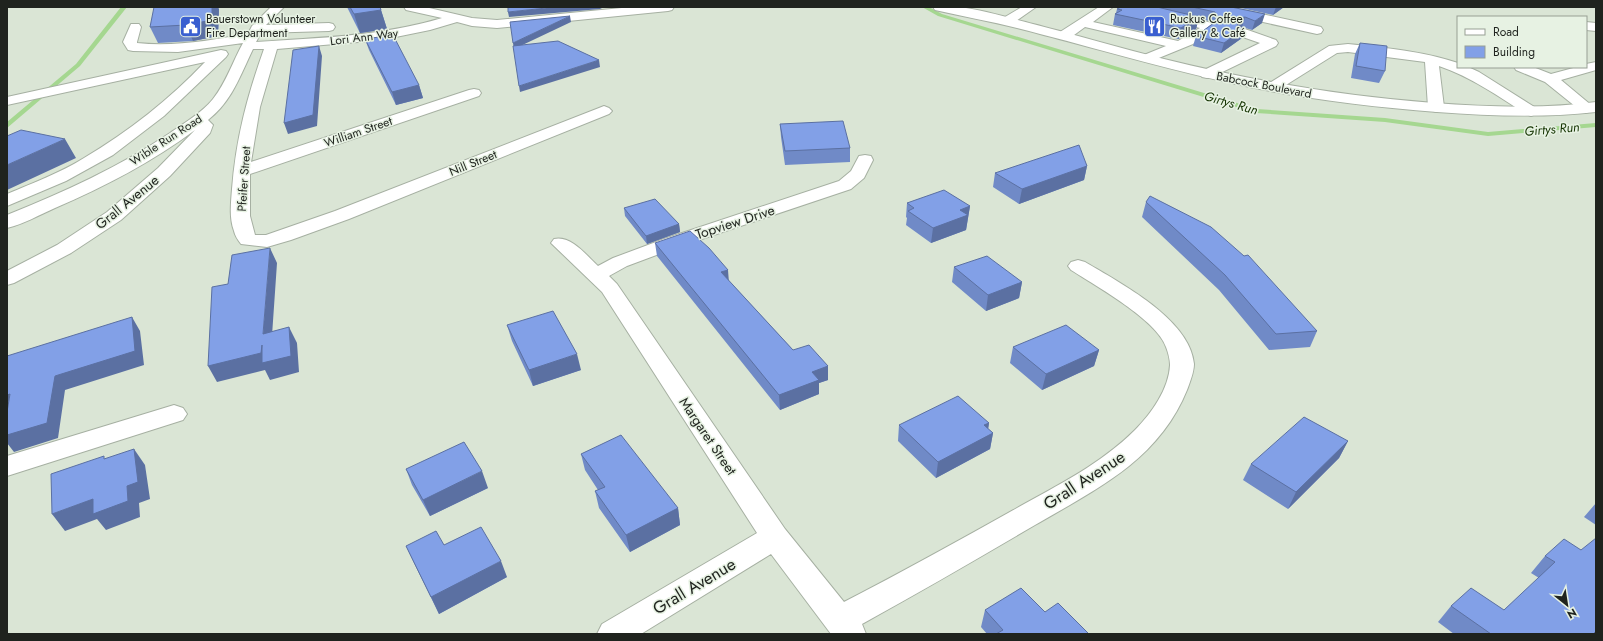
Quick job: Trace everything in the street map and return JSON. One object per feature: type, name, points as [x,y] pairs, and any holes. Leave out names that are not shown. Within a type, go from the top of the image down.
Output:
[{"type":"street","name":"Wible Run Road","points":[[7,222],[100,181],[140,159],[197,121],[217,104],[227,90],[259,24],[278,7]]},
{"type":"street","points":[[406,12],[443,11],[454,18],[472,22],[497,24],[615,9],[668,7]]},
{"type":"street","name":"Babcock Boulevard","points":[[940,7],[967,9],[1207,74],[1273,88],[1368,101],[1436,107],[1531,111],[1591,108]]},
{"type":"street","points":[[1009,20],[1030,7]]},
{"type":"street","points":[[1065,35],[1107,7]]},
{"type":"street","points":[[1133,7],[1208,26],[1208,28],[1179,45],[1149,58]]},
{"type":"street","points":[[1212,7],[1317,30]]},
{"type":"street","name":"Lori Ann Way","points":[[251,40],[272,45],[312,43],[390,34],[436,25],[454,18]]},
{"type":"street","points":[[1083,23],[1179,45]]},
{"type":"street","points":[[135,27],[130,42],[133,47],[150,50],[251,40],[342,27]]},
{"type":"street","points":[[1207,74],[1271,43],[1242,32]]},
{"type":"street","points":[[13,100],[219,55],[251,40]]},
{"type":"street","name":"Pfeifer Street","points":[[272,45],[252,107],[242,171],[240,209],[244,236],[248,240],[267,241],[342,215]]},
{"type":"street","points":[[1273,88],[1334,49],[1348,48],[1432,59],[1457,67]]},
{"type":"street","points":[[7,201],[49,183],[88,163],[115,146],[167,105],[219,55]]},
{"type":"street","points":[[1432,59],[1436,107]]},
{"type":"street","points":[[1550,79],[1596,66]]},
{"type":"street","points":[[1458,68],[1478,77],[1531,111]]},
{"type":"street","points":[[1523,68],[1550,79],[1591,108]]},
{"type":"street","name":"William Street","points":[[242,171],[474,93]]},
{"type":"street","name":"Nill Street","points":[[342,215],[604,111]]},
{"type":"street","name":"Grall Avenue","points":[[7,279],[64,249],[114,216],[164,172],[202,133],[205,125],[197,121]]},
{"type":"street","name":"Topview Drive","points":[[596,275],[620,262],[649,251],[845,185],[858,174],[865,160]]},
{"type":"street","name":"Margaret Street","points":[[561,243],[610,288],[775,537],[845,627]]},
{"type":"street","name":"Grall Avenue","points":[[845,627],[935,569],[1088,481],[1120,459],[1145,436],[1167,408],[1179,380],[1182,364],[1177,346],[1170,332],[1139,305],[1078,266]]},
{"type":"street","points":[[7,466],[174,414]]},
{"type":"street","name":"Grall Avenue","points":[[613,634],[775,537]]},
{"type":"building","points":[[154,7],[212,7],[212,20],[186,25],[150,27]]},
{"type":"building","points":[[350,7],[380,7],[381,10],[354,14]]},
{"type":"building","points":[[508,7],[556,7],[508,12]]},
{"type":"building","points":[[1121,7],[1157,7],[1199,17],[1181,28],[1115,14],[1122,10],[1117,9]]},
{"type":"building","points":[[1192,7],[1231,7],[1265,14],[1255,21],[1245,17],[1240,18],[1237,22],[1238,26],[1244,29],[1224,43],[1196,36],[1218,20],[1215,12]]},
{"type":"building","points":[[570,16],[513,43],[510,22]]},
{"type":"building","points":[[393,35],[419,85],[392,92],[365,39]]},
{"type":"building","points":[[558,41],[599,60],[519,86],[513,46]]},
{"type":"building","points":[[1360,43],[1387,46],[1385,71],[1356,66]]},
{"type":"building","points":[[319,46],[313,115],[284,123],[293,50]]},
{"type":"building","points":[[843,121],[850,148],[785,151],[780,124]]},
{"type":"building","points":[[21,130],[65,139],[7,165],[7,136]]},
{"type":"building","points":[[1079,145],[1087,166],[1022,189],[995,173]]},
{"type":"building","points":[[944,190],[970,206],[960,210],[968,215],[933,228],[908,211],[914,208],[907,203]]},
{"type":"building","points":[[1150,196],[1211,227],[1244,256],[1248,255],[1317,331],[1276,334],[1225,275],[1146,202]]},
{"type":"building","points":[[655,199],[679,224],[646,236],[624,208]]},
{"type":"building","points":[[690,231],[709,248],[728,270],[721,272],[793,350],[809,345],[828,366],[812,372],[819,380],[779,395],[655,243]]},
{"type":"building","points":[[270,248],[263,334],[289,327],[291,356],[262,363],[262,345],[261,353],[208,366],[212,287],[228,284],[232,255]]},
{"type":"building","points":[[987,256],[1022,282],[988,295],[954,267]]},
{"type":"building","points":[[553,311],[577,354],[529,370],[507,325]]},
{"type":"building","points":[[132,317],[135,351],[55,376],[47,423],[7,435],[7,412],[10,394],[7,395],[7,356]]},
{"type":"building","points":[[1066,325],[1099,350],[1046,374],[1013,347]]},
{"type":"building","points":[[958,396],[989,423],[984,425],[993,433],[938,462],[899,425]]},
{"type":"building","points":[[1304,417],[1348,441],[1296,492],[1251,464]]},
{"type":"building","points":[[621,435],[678,508],[626,535],[595,491],[605,487],[581,454]]},
{"type":"building","points":[[464,442],[482,471],[423,500],[406,469]]},
{"type":"building","points":[[134,449],[138,482],[127,486],[128,501],[93,514],[93,499],[52,514],[51,474],[104,456],[104,459]]},
{"type":"building","points":[[481,527],[501,561],[431,597],[406,546],[436,531],[444,545]]},
{"type":"building","points":[[1596,538],[1596,631],[1593,634],[1491,634],[1451,606],[1471,588],[1504,610],[1555,562],[1545,556],[1564,539],[1581,550]]},
{"type":"building","points":[[1021,588],[1045,612],[1058,603],[1089,634],[996,634],[1003,630],[985,610]]},
{"type":"waterway","points":[[7,126],[78,65],[124,7]]},
{"type":"waterway","name":"Girtys Run","points":[[925,7],[940,15],[1256,111],[1385,120],[1488,134],[1596,125]]},
{"type":"place","name":"Bauerstown Volunteer Fire Department","points":[[190,26]]},
{"type":"place","name":"Ruckus Coffee Gallery & Café","points":[[1155,26]]}]
